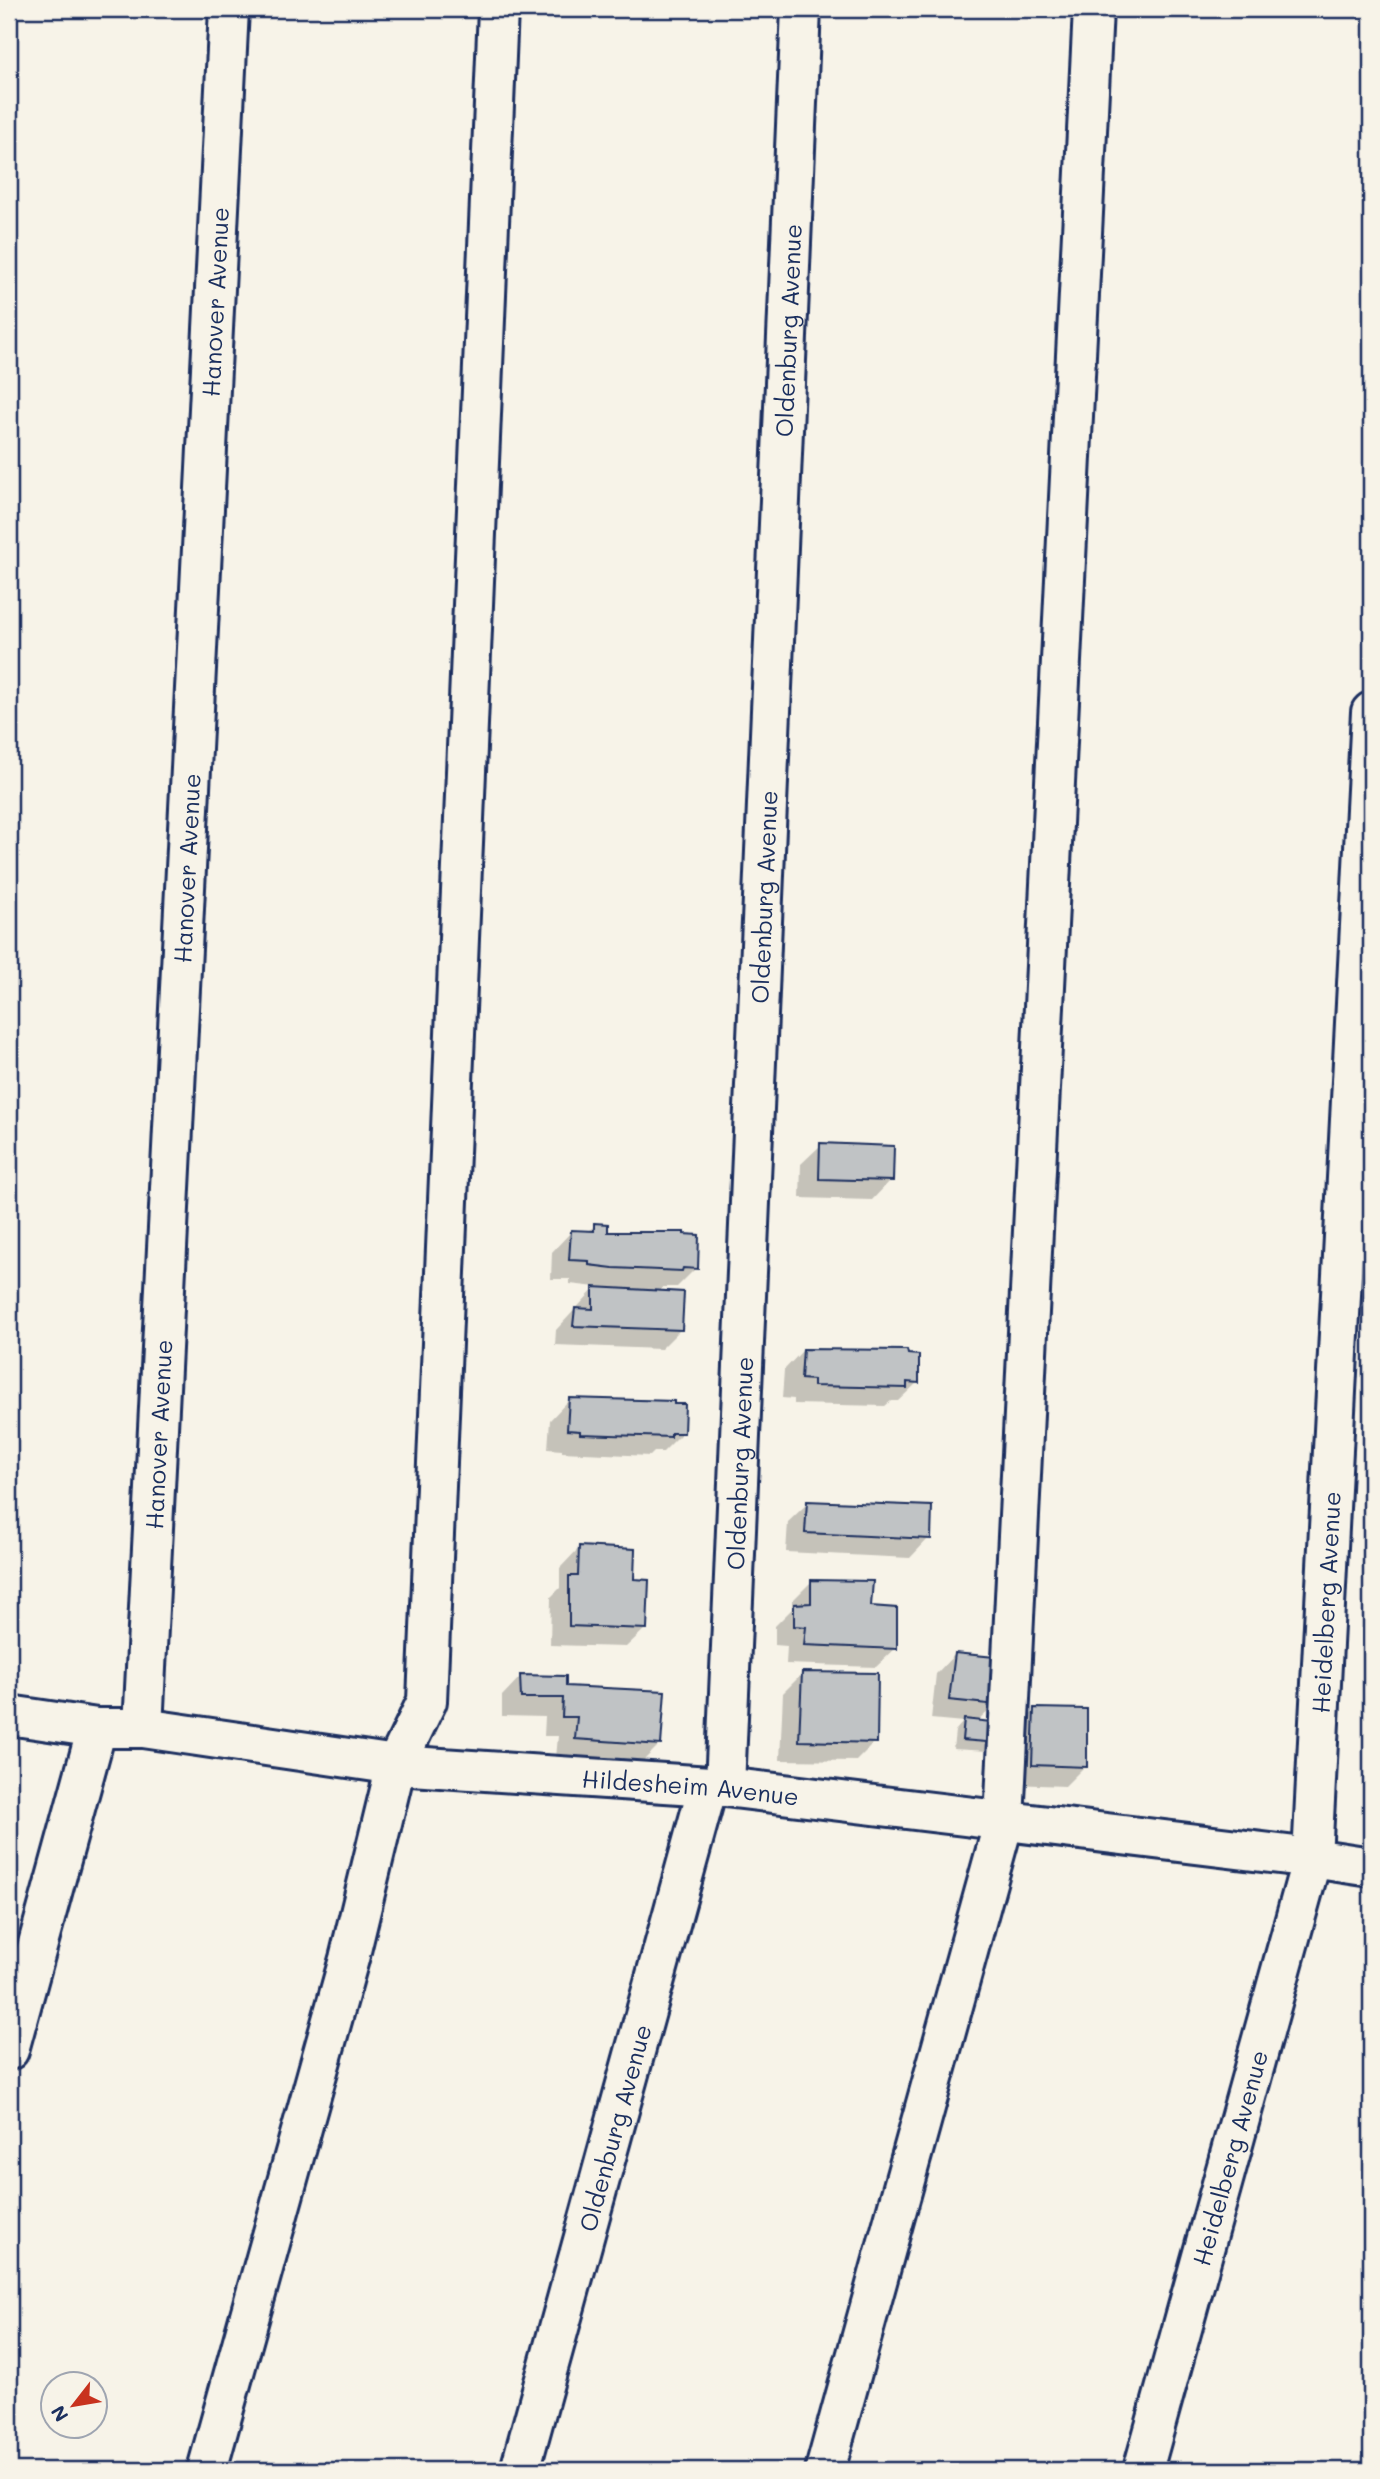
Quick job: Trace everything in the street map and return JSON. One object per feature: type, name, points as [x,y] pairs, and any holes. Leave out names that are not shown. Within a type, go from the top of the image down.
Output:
[{"type":"street","name":"Hanover Avenue","points":[[143,1728],[229,9]]},
{"type":"street","points":[[208,2470],[349,1959],[396,1765],[427,1701],[498,9]]},
{"type":"street","name":"Oldenburg Avenue","points":[[520,2470],[716,1786],[801,9]]},
{"type":"street","points":[[825,2470],[1004,1821],[1093,9]]},
{"type":"street","name":"Heidelberg Avenue","points":[[1143,2470],[1312,1858],[1371,712]]},
{"type":"street","name":"Hildesheim Avenue","points":[[9,1715],[97,1728],[143,1728],[396,1765],[716,1786],[1371,1867]]},
{"type":"street","points":[[9,2050],[97,1728]]},
{"type":"building","points":[[820,1143],[894,1146],[893,1181],[819,1179]]},
{"type":"building","points":[[594,1223],[608,1224],[608,1232],[684,1232],[699,1235],[698,1269],[683,1268],[682,1271],[613,1268],[589,1265],[589,1261],[569,1260],[571,1230],[594,1231]]},
{"type":"building","points":[[593,1287],[684,1292],[682,1330],[573,1326],[575,1308],[593,1309]]},
{"type":"building","points":[[803,1349],[907,1350],[908,1354],[919,1355],[919,1383],[907,1382],[907,1388],[813,1386],[813,1380],[801,1379]]},
{"type":"building","points":[[569,1398],[674,1401],[674,1404],[685,1404],[684,1433],[671,1433],[671,1437],[580,1434],[580,1431],[567,1430]]},
{"type":"building","points":[[807,1501],[932,1506],[931,1539],[805,1533]]},
{"type":"building","points":[[579,1546],[635,1549],[634,1579],[649,1580],[647,1629],[569,1626],[569,1576],[578,1576]]},
{"type":"building","points":[[811,1580],[873,1581],[871,1606],[897,1608],[897,1649],[804,1645],[806,1627],[794,1626],[794,1604],[811,1603]]},
{"type":"building","points":[[955,1653],[1004,1658],[997,1705],[949,1700]]},
{"type":"building","points":[[802,1672],[878,1673],[877,1743],[799,1741]]},
{"type":"building","points":[[520,1675],[566,1676],[566,1686],[665,1691],[661,1745],[575,1739],[577,1717],[562,1717],[563,1698],[521,1698]]},
{"type":"building","points":[[1034,1708],[1087,1709],[1087,1767],[1032,1765]]},
{"type":"building","points":[[964,1719],[1000,1723],[999,1743],[962,1740]]}]
